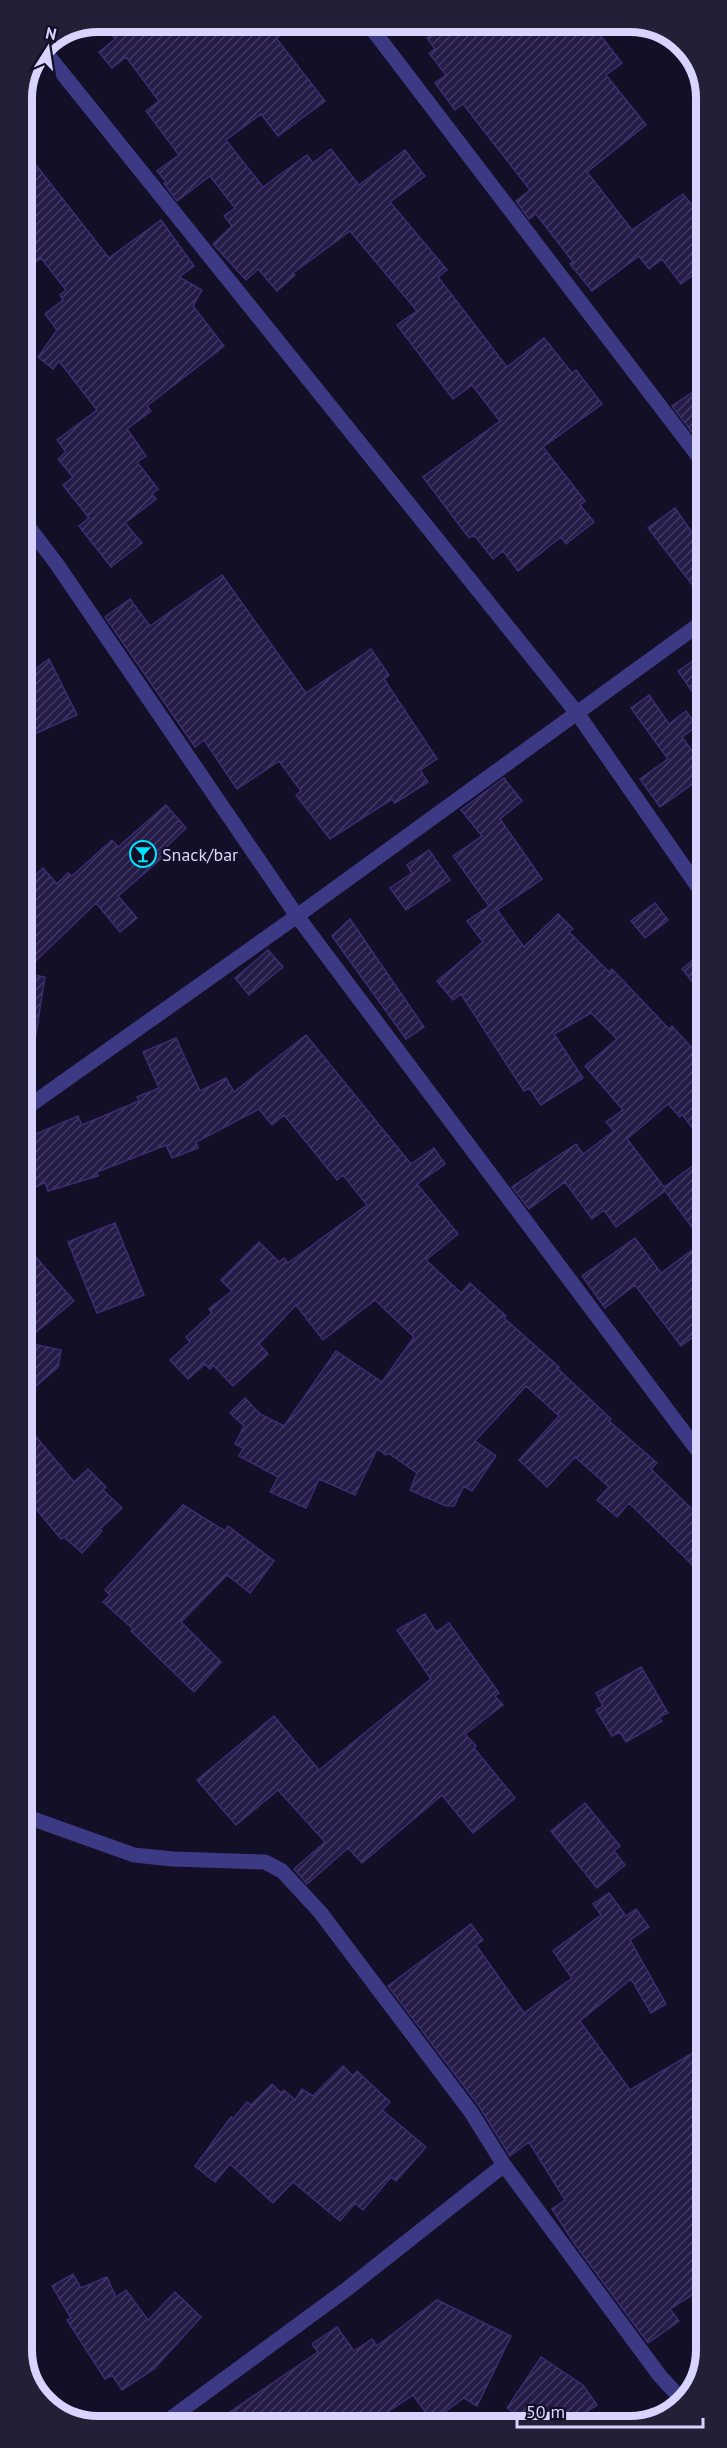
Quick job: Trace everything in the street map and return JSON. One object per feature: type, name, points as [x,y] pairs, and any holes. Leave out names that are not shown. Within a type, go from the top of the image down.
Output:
[{"type":"street","points":[[374,32],[696,453]]},
{"type":"street","points":[[48,55],[577,713],[696,884]]},
{"type":"street","points":[[32,531],[297,916],[696,1448]]},
{"type":"street","points":[[32,1104],[297,916],[696,627]]},
{"type":"street","points":[[692,1443],[696,1440]]},
{"type":"street","points":[[32,1819],[134,1855],[173,1860],[265,1862],[282,1871],[320,1912],[471,2112],[504,2165],[660,2376],[678,2395]]},
{"type":"street","points":[[174,2416],[346,2289],[504,2165]]},
{"type":"building","points":[[110,32],[285,32],[276,38],[325,101],[278,136],[261,114],[226,140],[263,187],[307,155],[313,163],[331,149],[359,185],[405,150],[425,176],[390,202],[447,270],[438,277],[507,367],[544,338],[572,373],[576,370],[602,404],[543,447],[585,501],[580,505],[594,522],[566,544],[561,537],[518,571],[503,551],[493,559],[474,535],[469,538],[423,477],[500,421],[472,385],[453,399],[397,325],[417,311],[350,231],[293,273],[295,275],[277,291],[258,269],[246,280],[213,244],[232,226],[224,216],[235,208],[210,176],[177,201],[157,171],[179,155],[146,111],[159,101],[126,57],[112,68],[99,52],[115,39]]},
{"type":"building","points":[[435,32],[598,32],[622,63],[606,75],[646,125],[587,172],[632,230],[683,194],[696,209],[696,273],[681,284],[662,259],[649,269],[639,256],[592,291],[570,264],[573,262],[536,214],[529,219],[516,201],[530,190],[463,104],[455,110],[435,83],[446,75],[429,53],[435,49],[427,38]]},
{"type":"building","points":[[32,160],[109,258],[161,220],[194,266],[179,277],[202,290],[193,306],[224,346],[147,406],[151,411],[127,429],[146,456],[137,462],[158,489],[152,494],[156,499],[125,523],[142,543],[111,567],[79,526],[89,518],[63,485],[73,477],[58,459],[66,452],[57,440],[97,410],[59,361],[53,369],[38,357],[57,330],[45,314],[63,300],[60,295],[66,290],[41,258],[32,265]]},
{"type":"building","points":[[696,390],[696,437],[672,406]]},
{"type":"building","points":[[675,508],[696,536],[696,589],[648,528]]},
{"type":"building","points":[[222,575],[306,693],[371,649],[389,675],[384,679],[437,759],[420,770],[428,782],[395,803],[392,799],[330,839],[296,795],[301,791],[279,761],[237,789],[204,740],[195,747],[105,617],[130,599],[150,626]]},
{"type":"building","points":[[49,659],[77,715],[32,735],[32,667],[34,670]]},
{"type":"building","points":[[696,659],[696,697],[678,671]]},
{"type":"building","points":[[649,695],[669,724],[686,711],[696,725],[682,737],[696,756],[696,781],[660,807],[640,779],[668,759],[631,708]]},
{"type":"building","points":[[504,778],[522,801],[500,819],[542,879],[497,910],[524,947],[558,914],[573,929],[569,932],[609,972],[612,969],[669,1029],[672,1026],[696,1052],[696,1133],[682,1114],[680,1117],[668,1104],[627,1139],[664,1187],[696,1164],[696,1233],[665,1191],[616,1227],[604,1210],[592,1219],[565,1182],[529,1209],[512,1187],[576,1144],[583,1154],[614,1131],[606,1122],[623,1110],[585,1066],[617,1039],[591,1013],[554,1034],[583,1078],[541,1105],[529,1088],[524,1091],[461,994],[453,1000],[437,981],[483,942],[467,921],[489,906],[453,856],[482,836],[461,810]]},
{"type":"building","points":[[166,805],[186,828],[159,854],[162,858],[118,896],[137,918],[120,932],[96,903],[32,964],[32,878],[43,868],[57,884],[68,873],[72,876],[112,840],[118,847]]},
{"type":"building","points":[[429,850],[450,880],[406,910],[390,888],[412,873],[407,865]]},
{"type":"building","points":[[655,903],[668,920],[645,938],[631,921]]},
{"type":"building","points":[[350,919],[424,1027],[406,1039],[332,936]]},
{"type":"building","points":[[268,950],[283,967],[249,995],[235,978]]},
{"type":"building","points":[[696,957],[696,986],[682,969]]},
{"type":"building","points":[[32,975],[45,977],[32,1053]]},
{"type":"building","points":[[306,1035],[411,1164],[434,1148],[445,1164],[417,1184],[458,1234],[426,1260],[461,1293],[470,1283],[506,1316],[504,1318],[559,1367],[557,1368],[611,1419],[609,1421],[657,1463],[651,1469],[696,1513],[696,1568],[629,1503],[617,1517],[597,1500],[609,1487],[575,1457],[547,1487],[519,1460],[559,1416],[526,1386],[475,1441],[496,1456],[472,1491],[464,1486],[454,1506],[446,1506],[410,1490],[417,1473],[388,1453],[386,1455],[377,1449],[355,1495],[319,1479],[306,1508],[270,1492],[278,1477],[239,1456],[243,1448],[235,1444],[244,1426],[230,1413],[245,1398],[260,1414],[284,1426],[336,1351],[382,1382],[414,1337],[375,1300],[323,1340],[296,1305],[259,1344],[268,1354],[233,1386],[213,1365],[210,1369],[205,1364],[188,1379],[170,1360],[190,1342],[186,1337],[212,1313],[209,1309],[232,1291],[221,1280],[259,1242],[279,1262],[284,1258],[288,1263],[367,1205],[343,1175],[337,1180],[284,1115],[272,1125],[259,1109],[196,1142],[198,1148],[172,1158],[166,1145],[97,1172],[98,1176],[48,1191],[45,1182],[33,1189],[32,1187],[32,1136],[78,1116],[82,1125],[139,1101],[137,1097],[159,1088],[143,1052],[176,1038],[200,1091],[226,1078],[234,1092]]},
{"type":"building","points":[[115,1223],[144,1295],[97,1313],[68,1242]]},
{"type":"building","points":[[635,1238],[661,1273],[696,1247],[696,1335],[681,1346],[635,1285],[605,1308],[582,1276]]},
{"type":"building","points":[[32,1253],[74,1301],[32,1335]]},
{"type":"building","points":[[32,1344],[61,1350],[58,1367],[32,1389]]},
{"type":"building","points":[[32,1432],[74,1482],[88,1469],[106,1487],[103,1490],[122,1508],[100,1529],[102,1531],[82,1553],[64,1537],[61,1539],[32,1504]]},
{"type":"building","points":[[183,1505],[225,1531],[228,1526],[274,1561],[250,1593],[227,1575],[181,1622],[221,1662],[194,1692],[131,1631],[133,1629],[103,1602],[110,1595],[105,1590]]},
{"type":"building","points":[[425,1614],[436,1632],[449,1623],[499,1693],[495,1696],[503,1705],[465,1734],[515,1798],[473,1833],[442,1795],[362,1863],[348,1848],[307,1884],[294,1869],[325,1842],[278,1790],[236,1825],[197,1780],[274,1716],[319,1770],[431,1679],[397,1630]]},
{"type":"building","points":[[641,1667],[668,1713],[659,1717],[662,1721],[626,1742],[620,1732],[612,1736],[596,1710],[603,1706],[596,1693]]},
{"type":"building","points":[[585,1803],[620,1846],[614,1851],[625,1865],[597,1888],[551,1831]]},
{"type":"building","points":[[609,1893],[626,1916],[636,1909],[649,1927],[630,1940],[666,2004],[651,2013],[631,1979],[580,2021],[630,2090],[696,2051],[696,2292],[670,2309],[679,2321],[648,2343],[574,2243],[552,2209],[565,2200],[529,2142],[510,2156],[479,2106],[388,1986],[471,1924],[483,1940],[476,1945],[524,2013],[572,1978],[553,1951],[601,1915],[593,1904]]},
{"type":"building","points":[[343,2066],[353,2076],[357,2071],[390,2102],[382,2110],[426,2147],[396,2181],[391,2177],[363,2210],[355,2203],[340,2221],[293,2182],[273,2203],[230,2164],[215,2182],[195,2166],[231,2117],[233,2119],[247,2102],[251,2105],[272,2084],[281,2093],[284,2090],[295,2100],[302,2089],[313,2096]]},
{"type":"building","points":[[73,2274],[81,2288],[107,2277],[116,2297],[126,2290],[148,2320],[175,2292],[201,2317],[154,2369],[122,2390],[112,2375],[105,2379],[67,2320],[71,2318],[52,2286]]},
{"type":"building","points":[[437,2300],[511,2336],[477,2406],[464,2398],[439,2416],[428,2416],[413,2395],[381,2416],[224,2416],[318,2352],[312,2344],[337,2327],[354,2351],[372,2339],[377,2346]]},
{"type":"building","points":[[541,2357],[583,2385],[597,2405],[580,2416],[519,2416],[507,2408]]},
{"type":"place","name":"Snack/bar","points":[[143,854]]}]
